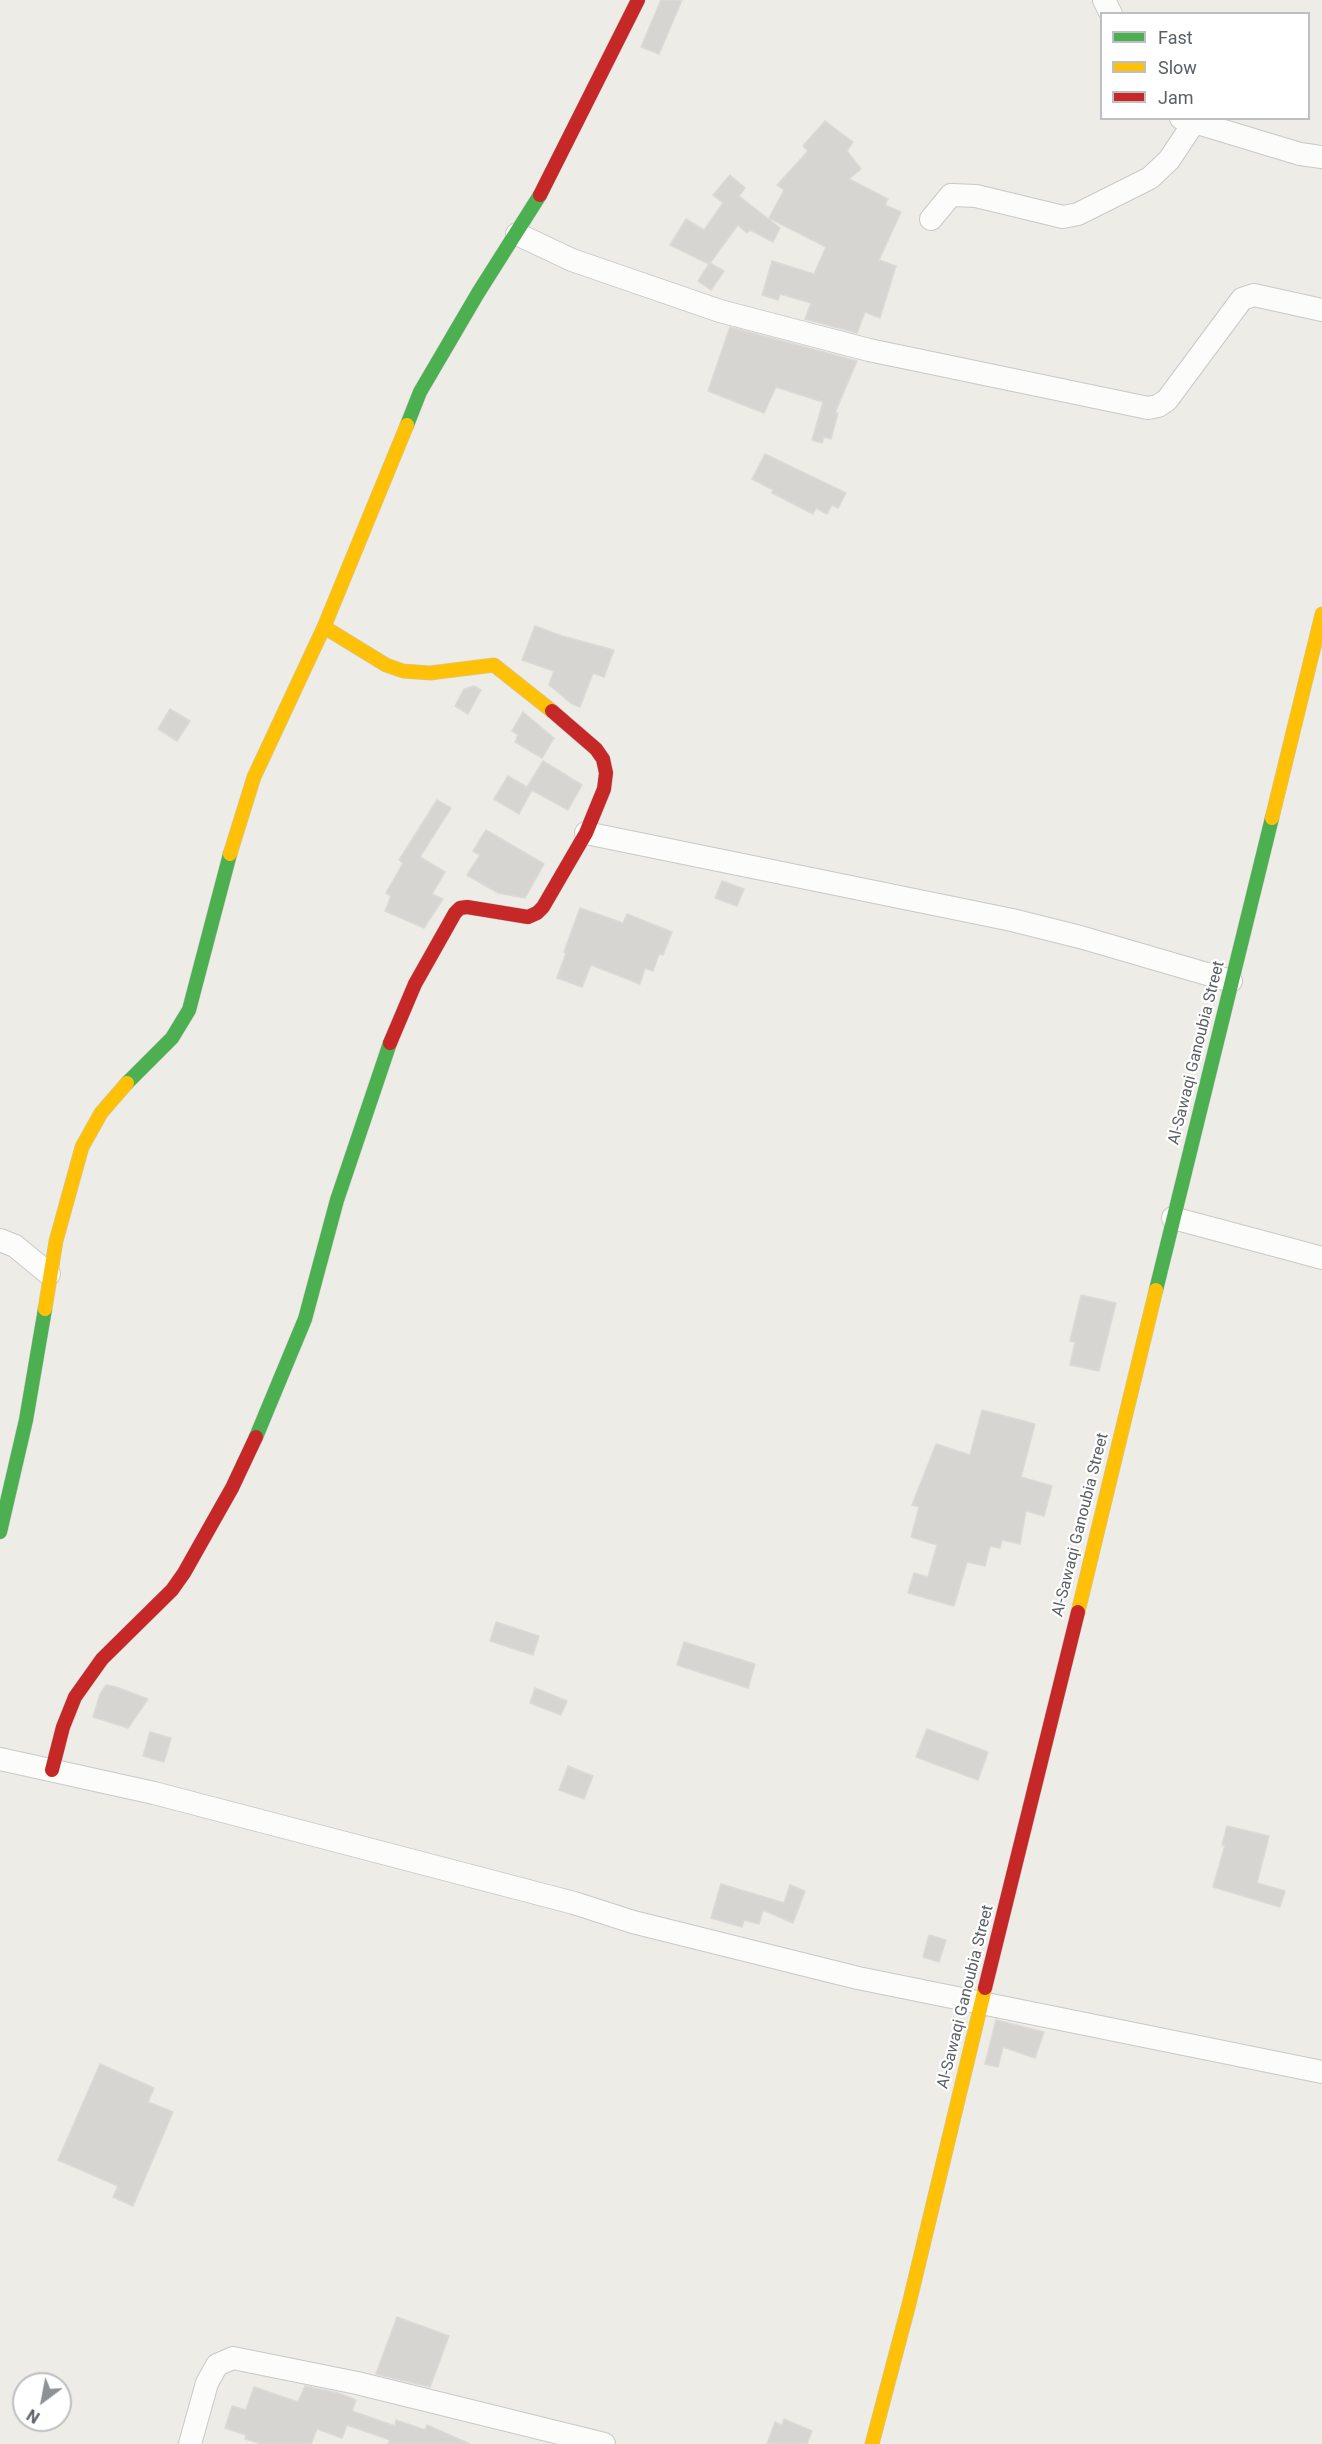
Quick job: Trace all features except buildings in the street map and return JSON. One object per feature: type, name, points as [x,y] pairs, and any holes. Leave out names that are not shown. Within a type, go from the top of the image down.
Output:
[{"type":"street","points":[[0,1532],[26,1420],[49,1274],[75,1166],[91,1129],[133,1076],[172,1038],[189,1010],[235,834],[254,777],[324,627],[420,392],[478,292],[545,188],[638,0]]},
{"type":"street","points":[[931,219],[951,195],[976,196],[1063,217],[1078,214],[1150,178],[1168,160],[1187,121],[1300,154],[1322,157]]},
{"type":"street","points":[[517,234],[572,260],[720,311],[869,350],[1148,408],[1158,406],[1167,400],[1242,299],[1254,295],[1322,310]]},
{"type":"street","name":"Al-Sawaqi Ganoubia Street","points":[[872,2444],[909,2304],[1322,614]]},
{"type":"street","points":[[52,1770],[63,1727],[80,1689],[102,1659],[172,1590],[184,1573],[249,1454],[305,1319],[337,1200],[390,1043],[415,984],[460,908],[467,907],[528,917],[537,914],[586,833],[603,789],[606,773],[603,759],[584,737],[494,666],[474,666],[464,670],[430,673],[403,670],[386,665],[324,627]]},
{"type":"street","points":[[586,833],[1012,920],[1232,981]]},
{"type":"street","points":[[1173,1218],[1322,1258]]},
{"type":"street","points":[[0,1240],[15,1246],[49,1274]]},
{"type":"street","points":[[0,1759],[154,1793],[574,1903],[644,1924],[858,1978],[1322,2072]]},
{"type":"street","points":[[190,2444],[207,2383],[217,2366],[233,2358],[357,2383],[604,2444]]},
{"type":"traffic: fast","points":[[407,425],[420,392],[478,293],[540,195]]},
{"type":"traffic: fast","points":[[1156,1290],[1272,818]]},
{"type":"traffic: fast","points":[[127,1083],[172,1038],[189,1010],[230,854]]},
{"type":"traffic: fast","points":[[256,1437],[305,1319],[337,1200],[390,1043]]},
{"type":"traffic: fast","points":[[0,1532],[26,1420],[45,1309]]},
{"type":"traffic: slow","points":[[230,854],[254,777],[324,627],[407,425]]},
{"type":"traffic: slow","points":[[1272,818],[1322,614]]},
{"type":"traffic: slow","points":[[324,627],[386,665],[403,671],[430,673],[494,665],[552,711]]},
{"type":"traffic: slow","points":[[45,1309],[56,1241],[82,1147],[101,1113],[127,1083]]},
{"type":"traffic: slow","points":[[1078,1612],[1156,1290]]},
{"type":"traffic: slow","points":[[872,2444],[909,2304],[985,1988]]},
{"type":"traffic: jam","points":[[540,195],[638,0]]},
{"type":"traffic: jam","points":[[390,1043],[415,984],[455,913],[460,908],[467,907],[528,917],[537,913],[543,907],[586,833],[604,789],[606,773],[603,759],[596,749],[552,711]]},
{"type":"traffic: jam","points":[[52,1770],[63,1727],[75,1697],[102,1659],[172,1590],[184,1573],[232,1488],[256,1437]]},
{"type":"traffic: jam","points":[[985,1988],[1078,1612]]}]
